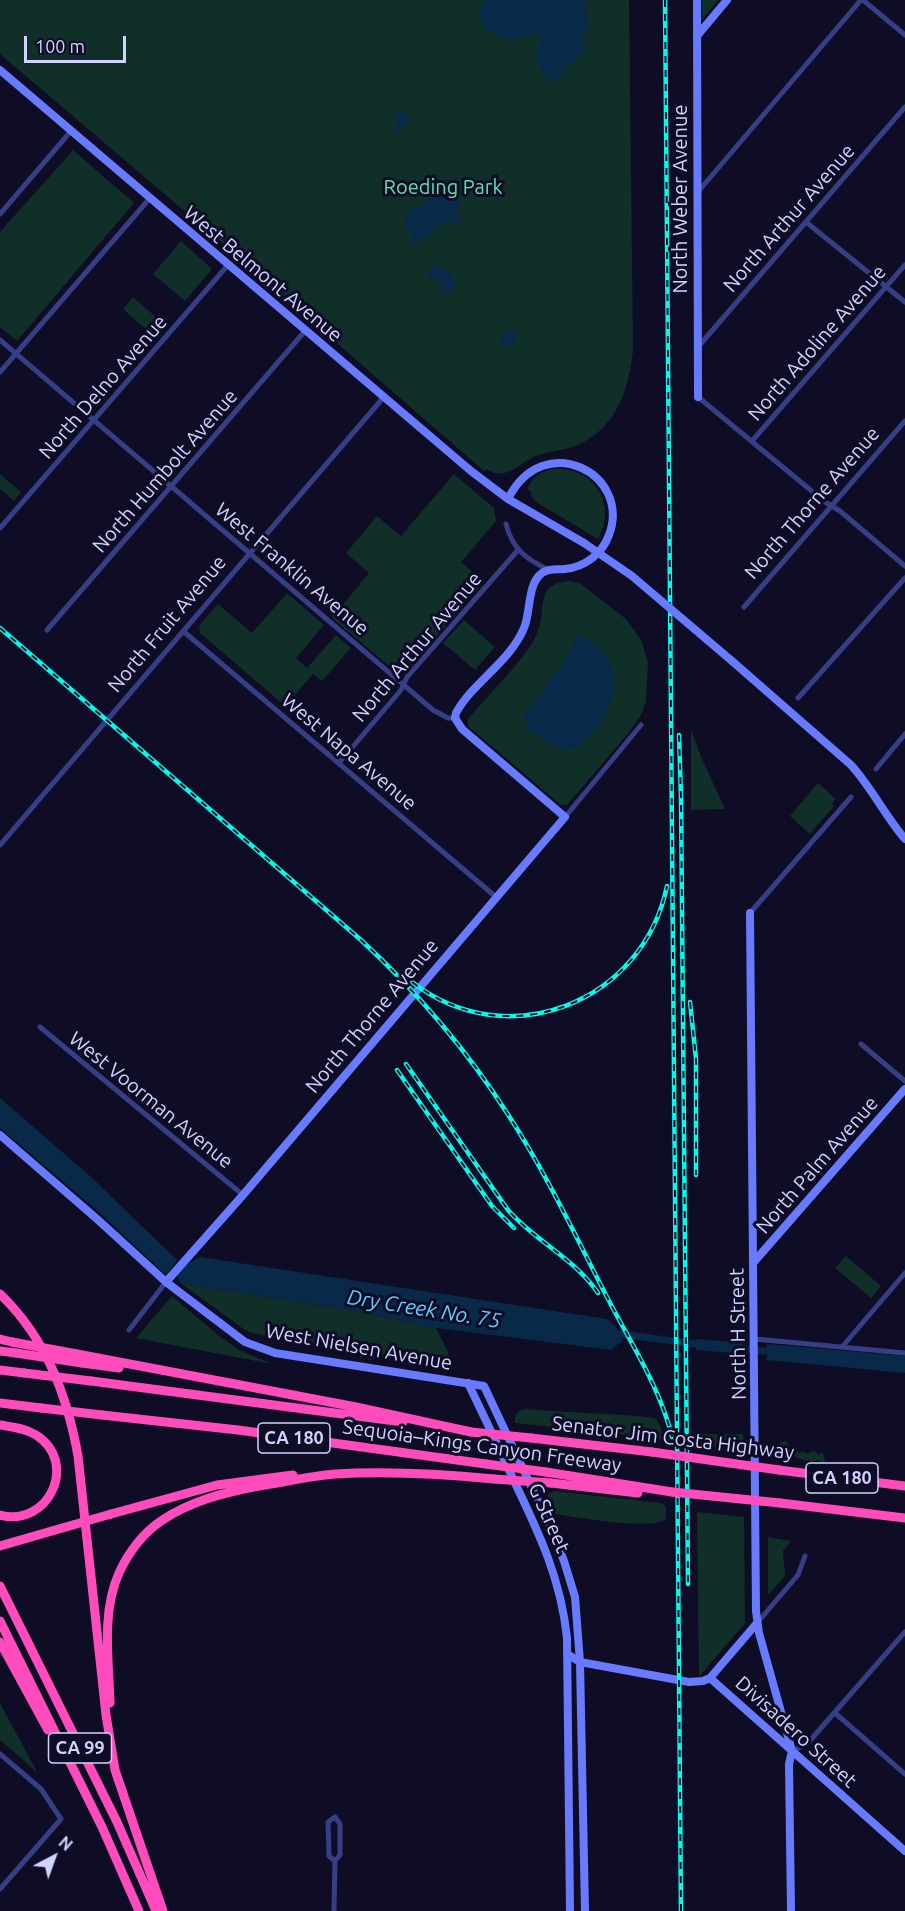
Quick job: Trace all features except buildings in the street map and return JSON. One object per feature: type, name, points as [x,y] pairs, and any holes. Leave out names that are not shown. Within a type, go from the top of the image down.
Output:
[{"type":"highway","points":[[0,1294],[31,1332],[51,1364],[70,1414],[78,1456],[115,1770],[163,1911]]},
{"type":"highway","points":[[0,1339],[79,1359]]},
{"type":"highway","points":[[0,1351],[79,1359],[252,1388],[356,1407],[471,1432]]},
{"type":"highway","name":"Sequoia–Kings Canyon Freeway","points":[[0,1370],[471,1432]]},
{"type":"highway","name":"Sequoia–Kings Canyon Freeway","points":[[0,1403],[226,1429],[546,1472],[654,1491]]},
{"type":"highway","points":[[0,1425],[28,1431],[43,1440],[52,1454],[57,1475],[50,1497],[39,1508],[20,1516],[0,1515]]},
{"type":"highway","name":"Senator Jim Costa Highway","points":[[471,1432],[652,1452],[905,1486]]},
{"type":"highway","points":[[112,1751],[108,1635],[110,1604],[119,1573],[126,1559],[142,1538],[160,1521],[200,1502],[247,1489],[333,1474]]},
{"type":"highway","points":[[0,1546],[217,1485],[265,1477],[333,1474],[446,1475],[654,1491]]},
{"type":"highway","name":"CA 180","points":[[654,1491],[905,1518]]},
{"type":"highway","name":"CA 99","points":[[0,1586],[117,1822],[156,1911]]},
{"type":"highway","name":"CA 99","points":[[0,1621],[102,1827],[139,1911]]},
{"type":"highway","points":[[0,1642],[102,1827]]},
{"type":"street","name":"North Weber Avenue","points":[[697,0],[696,348],[698,397]]},
{"type":"street","points":[[697,36],[728,0]]},
{"type":"street","points":[[696,195],[862,0],[905,35]]},
{"type":"street","name":"West Belmont Avenue","points":[[0,70],[478,477],[508,499],[584,543],[632,576],[851,765],[905,838]]},
{"type":"street","name":"North Arthur Avenue","points":[[696,348],[905,107]]},
{"type":"street","points":[[0,214],[71,131]]},
{"type":"street","points":[[0,372],[150,198]]},
{"type":"street","points":[[806,222],[905,302]]},
{"type":"street","name":"North Delno Avenue","points":[[0,528],[228,265]]},
{"type":"street","name":"North Adoline Avenue","points":[[752,441],[905,266]]},
{"type":"street","name":"North Humbolt Avenue","points":[[47,630],[305,331]]},
{"type":"street","name":"West Franklin Avenue","points":[[0,340],[433,710],[448,718],[455,718],[462,729],[565,817]]},
{"type":"street","points":[[698,397],[905,566]]},
{"type":"street","name":"North Fruit Avenue","points":[[0,845],[248,553],[384,398]]},
{"type":"street","name":"North Thorne Avenue","points":[[744,607],[905,420]]},
{"type":"street","points":[[455,718],[458,708],[520,637],[528,619],[534,585],[542,573],[582,564],[594,557],[603,547],[609,535],[613,515],[611,502],[605,489],[587,470],[574,465],[554,463],[541,466],[524,476],[508,499]]},
{"type":"street","points":[[506,524],[510,538],[518,550],[534,563],[550,570]]},
{"type":"street","name":"North Arthur Avenue","points":[[339,764],[403,685],[406,677],[518,550]]},
{"type":"street","points":[[798,698],[905,578]]},
{"type":"street","name":"West Napa Avenue","points":[[183,631],[496,897]]},
{"type":"street","name":"North Thorne Avenue","points":[[129,1330],[168,1280],[243,1195],[641,725]]},
{"type":"street","points":[[876,768],[905,734]]},
{"type":"street","points":[[750,913],[851,797]]},
{"type":"street","name":"North H Street","points":[[750,913],[757,1623],[792,1751]]},
{"type":"street","name":"West Voorman Avenue","points":[[40,1027],[243,1195]]},
{"type":"street","points":[[861,1044],[905,1081]]},
{"type":"street","name":"North Palm Avenue","points":[[753,1263],[905,1089]]},
{"type":"street","points":[[0,1135],[168,1280]]},
{"type":"street","points":[[842,1347],[905,1273]]},
{"type":"street","name":"West Nielsen Avenue","points":[[168,1280],[245,1342],[275,1353],[468,1383]]},
{"type":"street","points":[[755,1339],[905,1353]]},
{"type":"street","name":"G Street","points":[[468,1383],[484,1386],[550,1526],[575,1597],[580,1662],[585,1911]]},
{"type":"street","name":"G Street","points":[[468,1383],[537,1530],[559,1587],[565,1618],[570,1911]]},
{"type":"street","points":[[537,1530],[550,1526]]},
{"type":"street","points":[[710,1678],[798,1575],[805,1556]]},
{"type":"street","points":[[791,1911],[789,1764],[792,1751],[807,1744],[905,1632]]},
{"type":"street","name":"Divisadero Street","points":[[567,1654],[580,1662],[689,1682],[710,1678],[905,1851]]},
{"type":"street","name":"Divisadero Street","points":[[567,1665],[580,1662]]},
{"type":"street","points":[[835,1713],[905,1774]]},
{"type":"street","points":[[0,1754],[41,1790],[61,1819],[0,1889]]},
{"type":"street","points":[[334,1911],[335,1861],[340,1855],[340,1824],[335,1817],[328,1822],[329,1856],[335,1861]]},
{"type":"green space","name":"Roeding Park","points":[[0,0],[629,0],[633,350],[623,395],[609,421],[587,440],[572,447],[536,456],[506,472],[493,472],[486,469],[484,471],[0,54]]},
{"type":"green space","points":[[702,0],[718,0],[702,20]]},
{"type":"green space","points":[[73,150],[134,203],[17,341],[0,327],[0,232]]},
{"type":"green space","points":[[181,241],[212,269],[185,301],[153,274]]},
{"type":"green space","points":[[133,297],[165,325],[155,337],[123,309]]},
{"type":"green space","points":[[552,469],[580,474],[598,490],[605,513],[598,539],[536,502],[531,491],[527,490],[536,476]]},
{"type":"green space","points":[[0,474],[21,492],[14,501],[0,489]]},
{"type":"green space","points":[[454,474],[494,508],[496,521],[461,562],[484,582],[410,667],[402,671],[394,670],[332,618],[369,573],[346,553],[377,516],[401,536]]},
{"type":"green space","points":[[570,581],[581,584],[626,619],[641,640],[648,662],[646,701],[642,713],[631,730],[567,805],[561,805],[468,726],[468,719],[514,668],[530,646],[540,626],[544,600],[550,587]]},
{"type":"green space","points":[[287,593],[324,625],[296,658],[307,668],[336,635],[351,648],[322,681],[313,674],[285,706],[200,633],[199,626],[218,604],[252,633]]},
{"type":"green space","points":[[464,620],[495,647],[475,670],[443,643]]},
{"type":"green space","points":[[691,732],[701,757],[725,809],[691,810]]},
{"type":"green space","points":[[818,783],[836,799],[832,804],[834,806],[810,834],[790,816]]},
{"type":"green space","points":[[846,1256],[881,1286],[871,1298],[835,1268]]},
{"type":"green space","points":[[180,1283],[365,1313],[436,1328],[448,1352],[449,1362],[443,1366],[252,1333]]},
{"type":"green space","points":[[172,1296],[219,1336],[241,1351],[272,1364],[136,1338]]},
{"type":"green space","points":[[525,1409],[655,1418],[660,1425],[663,1439],[658,1442],[643,1437],[515,1423],[517,1413]]},
{"type":"green space","points":[[697,1434],[743,1434],[744,1451],[697,1445]]},
{"type":"green space","points":[[785,1441],[789,1444],[788,1451],[791,1453],[794,1450],[808,1454],[810,1452],[817,1452],[818,1455],[823,1453],[825,1461],[811,1462],[792,1456],[784,1458],[779,1456],[775,1449]]},
{"type":"green space","points":[[554,1491],[661,1503],[666,1507],[666,1519],[645,1524],[555,1514],[547,1496]]},
{"type":"green space","points":[[697,1512],[744,1517],[745,1623],[699,1677]]},
{"type":"green space","points":[[768,1537],[791,1541],[783,1551],[785,1576],[768,1595]]},
{"type":"green space","points":[[0,1703],[37,1772],[0,1740]]},
{"type":"water","points":[[485,0],[585,0],[589,22],[584,33],[584,50],[568,66],[558,81],[552,82],[542,73],[536,59],[541,34],[514,39],[498,36],[486,28],[482,22],[480,15]]},
{"type":"water","points":[[401,111],[408,115],[410,120],[405,122],[401,132],[395,131],[393,118]]},
{"type":"water","points":[[445,187],[461,200],[456,214],[461,225],[445,221],[415,244],[411,243],[413,237],[404,222],[411,207],[422,206],[426,200],[436,195],[439,189]]},
{"type":"water","points":[[439,266],[450,273],[456,286],[445,294],[441,281],[428,278],[431,267]]},
{"type":"water","points":[[503,331],[512,331],[518,335],[517,342],[504,347],[500,344]]},
{"type":"water","points":[[577,633],[598,648],[609,663],[614,680],[613,693],[609,708],[592,734],[582,743],[570,749],[558,749],[530,729],[525,722],[524,715],[567,657]]},
{"type":"water","points":[[0,1098],[90,1176],[177,1260],[167,1274],[100,1213],[0,1128]]},
{"type":"water","points":[[200,1257],[607,1319],[617,1328],[623,1340],[611,1350],[436,1328],[365,1313],[180,1283],[177,1275],[186,1265]]},
{"type":"water","points":[[696,1339],[743,1343],[743,1354],[696,1350]]},
{"type":"water","points":[[767,1344],[905,1356],[905,1373],[767,1360]]},
{"type":"waterway","name":"Dry Creek No. 75","points":[[613,1333],[703,1345]]},
{"type":"waterway","name":"Dry Creek No. 75","points":[[735,1348],[774,1352]]},
{"type":"railway","points":[[665,0],[681,1911]]},
{"type":"railway","points":[[0,628],[361,940],[439,1022],[475,1066],[534,1158],[644,1365],[660,1400],[672,1437]]},
{"type":"railway","points":[[679,735],[688,1584]]},
{"type":"railway","points":[[412,982],[449,1004],[489,1015],[528,1015],[566,1006],[601,987],[630,961],[653,927],[667,886]]},
{"type":"railway","points":[[690,1002],[696,1059],[696,1175]]},
{"type":"railway","points":[[406,1064],[508,1210],[578,1270],[598,1293]]},
{"type":"railway","points":[[397,1070],[492,1206],[514,1228]]}]
